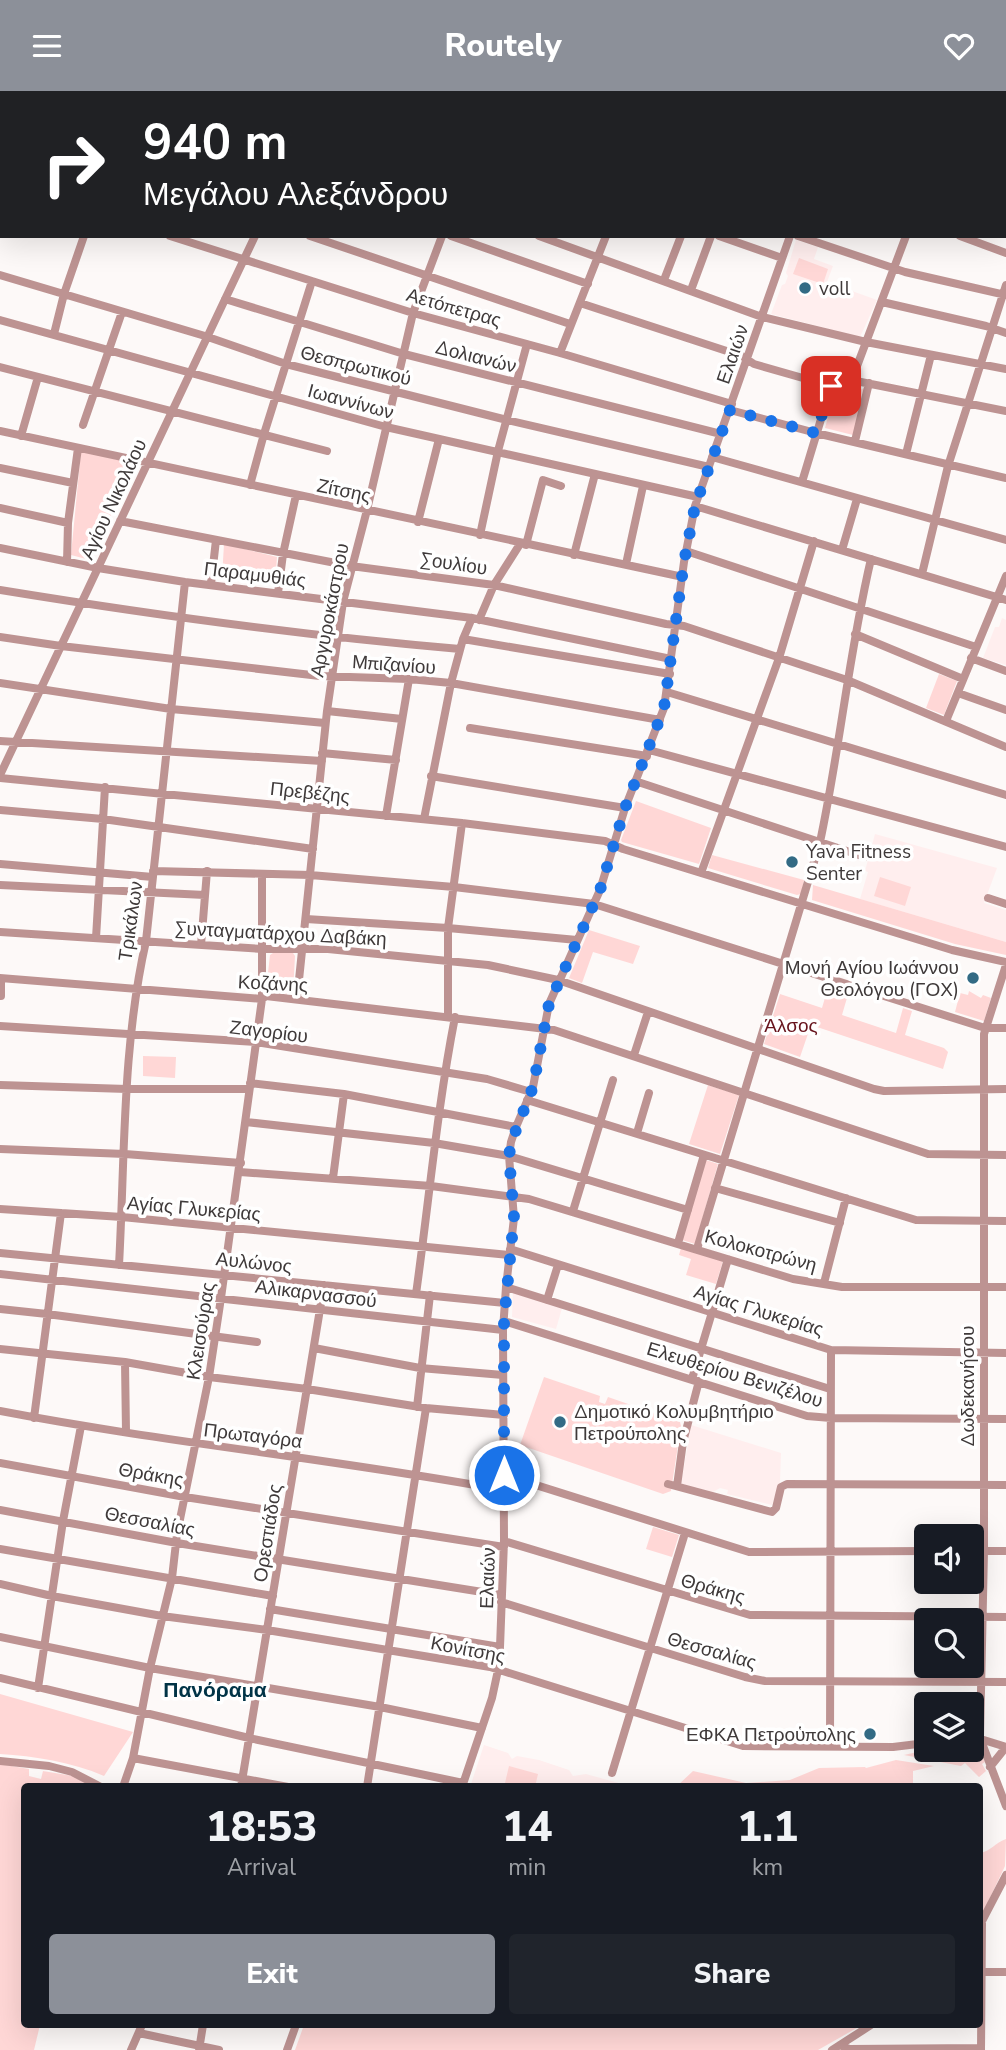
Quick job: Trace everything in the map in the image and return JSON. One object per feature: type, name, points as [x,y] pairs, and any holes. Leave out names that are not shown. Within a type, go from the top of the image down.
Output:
[{"type":"street","points":[[54,334],[64,294],[83,238]]},
{"type":"street","name":"Αετόπετρας","points":[[177,238],[413,313],[560,353],[816,433],[1006,478]]},
{"type":"street","name":"Αγίου Νικολάου","points":[[0,776],[254,238]]},
{"type":"street","points":[[316,238],[570,324]]},
{"type":"street","name":"Αργυροκάστρου","points":[[297,999],[325,723],[343,602],[413,313],[441,238]]},
{"type":"street","points":[[457,238],[588,284]]},
{"type":"street","points":[[544,238],[762,317],[866,342],[1006,369]]},
{"type":"street","points":[[560,353],[605,238]]},
{"type":"street","points":[[664,280],[680,238]]},
{"type":"street","points":[[691,290],[710,238]]},
{"type":"street","points":[[725,238],[782,258]]},
{"type":"street","name":"Ελαιών","points":[[464,1783],[498,1670],[500,1647],[504,1544],[503,1326],[514,1217],[509,1156],[516,1127],[529,1096],[545,1016],[558,981],[606,877],[625,808],[660,720],[670,674],[682,577],[695,506],[789,238]]},
{"type":"street","points":[[804,238],[895,269],[1004,295]]},
{"type":"street","points":[[850,385],[905,238]]},
{"type":"street","points":[[965,238],[1006,253]]},
{"type":"street","name":"Θεσπρωτικού","points":[[0,275],[208,337],[286,364],[507,420],[709,467]]},
{"type":"street","points":[[250,485],[312,281]]},
{"type":"street","points":[[922,573],[948,466],[1006,285]]},
{"type":"street","name":"Δολιανών","points":[[225,299],[404,354],[721,434]]},
{"type":"street","points":[[882,302],[1006,333]]},
{"type":"street","points":[[580,303],[754,364],[831,386],[869,383],[1006,411]]},
{"type":"street","points":[[83,425],[122,312]]},
{"type":"street","name":"Ιωαννίνων","points":[[0,320],[386,427],[698,497]]},
{"type":"street","points":[[480,535],[498,451],[527,344]]},
{"type":"street","points":[[906,454],[931,355]]},
{"type":"street","points":[[0,367],[327,451]]},
{"type":"street","points":[[21,436],[38,377]]},
{"type":"street","points":[[855,441],[869,383]]},
{"type":"street","points":[[802,482],[831,386]]},
{"type":"street","name":"Ζίτσης","points":[[0,431],[682,577]]},
{"type":"street","points":[[418,521],[439,439]]},
{"type":"street","points":[[67,562],[68,523],[78,448]]},
{"type":"street","points":[[712,457],[1006,540]]},
{"type":"street","points":[[0,468],[74,483]]},
{"type":"street","points":[[574,555],[595,474]]},
{"type":"street","points":[[424,819],[451,683],[463,639],[494,585],[523,544],[543,480],[562,486]]},
{"type":"street","points":[[626,564],[643,486]]},
{"type":"street","points":[[278,593],[283,554],[296,495]]},
{"type":"street","points":[[842,550],[857,499]]},
{"type":"street","points":[[695,506],[1002,599]]},
{"type":"street","points":[[0,508],[68,523]]},
{"type":"street","name":"Σουλίου","points":[[121,521],[351,566],[494,585],[676,625],[847,680],[1006,747]]},
{"type":"street","points":[[211,583],[216,540]]},
{"type":"street","points":[[701,873],[779,658],[814,541]]},
{"type":"street","name":"Παραμυθιάς","points":[[0,548],[185,582],[211,583],[476,619],[671,659]]},
{"type":"street","points":[[686,551],[976,647]]},
{"type":"street","points":[[697,1249],[820,842],[859,608],[872,559]]},
{"type":"street","points":[[946,721],[976,647],[1002,599],[1006,576]]},
{"type":"street","name":"Τρικάλων","points":[[119,1265],[130,1036],[135,988],[146,941],[185,582]]},
{"type":"street","points":[[0,590],[181,619],[337,638],[460,649]]},
{"type":"street","points":[[855,634],[963,679]]},
{"type":"street","name":"Μπιζανίου","points":[[0,637],[320,676],[451,683],[660,720]]},
{"type":"street","points":[[463,639],[670,674]]},
{"type":"street","points":[[971,658],[1006,671]]},
{"type":"street","points":[[386,816],[409,679]]},
{"type":"street","points":[[0,683],[171,709],[325,723]]},
{"type":"street","points":[[667,692],[1006,795]]},
{"type":"street","points":[[958,693],[1006,710]]},
{"type":"street","points":[[327,711],[402,719]]},
{"type":"street","points":[[470,728],[648,753],[1006,847]]},
{"type":"street","points":[[0,741],[15,744],[396,760]]},
{"type":"street","name":"Πρεβέζης","points":[[0,776],[462,823],[605,841],[802,905],[1006,964]]},
{"type":"street","points":[[431,776],[625,808]]},
{"type":"street","points":[[635,781],[865,857]]},
{"type":"street","points":[[96,938],[105,786]]},
{"type":"street","points":[[0,810],[103,819],[313,849]]},
{"type":"street","points":[[416,1294],[451,1017],[447,928],[462,823]]},
{"type":"street","points":[[0,864],[101,873],[207,871],[310,875],[454,887],[594,904],[985,1028],[1006,1028]]},
{"type":"street","points":[[201,945],[207,871]]},
{"type":"street","name":"Κλεισούρας","points":[[124,1783],[133,1758],[150,1668],[172,1578],[225,1275],[262,999],[262,874]]},
{"type":"street","points":[[0,885],[205,895]]},
{"type":"street","points":[[988,898],[1006,904]]},
{"type":"street","points":[[306,919],[577,940]]},
{"type":"street","name":"Συνταγματάρχου Δαβάκη","points":[[0,932],[263,949],[303,948],[488,965],[558,981],[884,1091],[1006,1089]]},
{"type":"street","name":"Δωδεκανήσου","points":[[983,1524],[985,1028],[1006,964]]},
{"type":"street","points":[[1,979],[1,996]]},
{"type":"street","name":"Κοζάνης","points":[[1,979],[262,999],[266,996],[543,1028],[745,1091],[928,1154],[1006,1155]]},
{"type":"street","points":[[634,1055],[648,1012]]},
{"type":"street","name":"Ζαγορίου","points":[[0,1026],[256,1042],[487,1079],[600,1122],[925,1222],[1006,1221]]},
{"type":"street","points":[[573,1211],[613,1080]]},
{"type":"street","points":[[0,1085],[127,1089],[249,1086],[344,1094],[516,1127]]},
{"type":"street","points":[[637,1133],[649,1093]]},
{"type":"street","points":[[334,1178],[344,1094]]},
{"type":"street","points":[[246,1122],[434,1143],[509,1156],[688,1210]]},
{"type":"street","points":[[0,1149],[125,1154],[241,1163]]},
{"type":"street","points":[[678,1244],[704,1155]]},
{"type":"street","name":"Κολοκοτρώνη","points":[[240,1172],[431,1186],[514,1197],[573,1211],[793,1279],[851,1287],[1006,1287]]},
{"type":"street","points":[[715,1188],[840,1223]]},
{"type":"street","points":[[824,1283],[846,1198]]},
{"type":"street","name":"Αγίας Γλυκερίας","points":[[0,1209],[122,1217],[510,1252],[831,1350],[1006,1353]]},
{"type":"street","points":[[34,1417],[61,1213]]},
{"type":"street","name":"Αυλώνος","points":[[0,1253],[505,1303]]},
{"type":"street","points":[[728,1259],[701,1349],[672,1485],[772,1512],[776,1508],[783,1484],[1006,1485]]},
{"type":"street","points":[[547,1300],[558,1265]]},
{"type":"street","name":"Αλικαρνασσού","points":[[0,1274],[427,1322],[503,1326]]},
{"type":"street","name":"Ορεστιάδος","points":[[242,1783],[324,1285]]},
{"type":"street","points":[[506,1287],[830,1389]]},
{"type":"street","points":[[368,1783],[415,1475],[421,1407],[420,1368],[430,1295]]},
{"type":"street","points":[[0,1310],[257,1342]]},
{"type":"street","name":"Ελευθερίου Βενιζέλου","points":[[503,1326],[696,1380],[807,1416],[1006,1419]]},
{"type":"street","points":[[314,1347],[420,1368],[503,1375]]},
{"type":"street","points":[[0,1349],[125,1362],[209,1377],[421,1407],[504,1415]]},
{"type":"street","points":[[830,1747],[831,1350]]},
{"type":"street","points":[[125,1362],[126,1432]]},
{"type":"street","name":"Πρωταγόρα","points":[[0,1411],[195,1444],[296,1456],[503,1490]]},
{"type":"street","points":[[38,1688],[63,1521],[81,1426]]},
{"type":"street","name":"Θράκης","points":[[0,1463],[185,1497],[406,1532],[504,1544],[750,1615],[914,1617]]},
{"type":"street","points":[[504,1475],[748,1552],[914,1551]]},
{"type":"street","name":"Θεσσαλίας","points":[[0,1510],[501,1598],[650,1648],[765,1681],[1006,1682]]},
{"type":"street","points":[[612,1773],[685,1533]]},
{"type":"street","points":[[0,1549],[273,1596]]},
{"type":"street","points":[[984,1551],[1006,1551]]},
{"type":"street","name":"Κονίτσης","points":[[0,1584],[162,1615],[267,1630],[498,1670],[743,1746],[893,1747],[914,1744]]},
{"type":"street","points":[[270,1609],[500,1647]]},
{"type":"street","name":"Θράκης","points":[[984,1617],[1006,1616]]},
{"type":"street","points":[[0,1637],[150,1668],[380,1707],[482,1728]]},
{"type":"street","points":[[0,1678],[249,1738],[455,1783]]},
{"type":"street","name":"Δωδεκανήσου","points":[[981,1692],[982,1678]]},
{"type":"street","points":[[984,1740],[1006,1747],[990,1767]]},
{"type":"street","name":"Δωδεκανήσου","points":[[984,1754],[1006,1806]]},
{"type":"street","points":[[133,1758],[242,1783]]},
{"type":"street","points":[[0,1761],[49,1766],[72,1772],[93,1783]]},
{"type":"street","points":[[983,1920],[1006,1875]]},
{"type":"street","points":[[983,1972],[1006,1972]]},
{"type":"street","points":[[200,2048],[203,2028]]},
{"type":"street","points":[[287,2050],[293,2028]]},
{"type":"street","points":[[836,2048],[866,2028]]},
{"type":"street","points":[[836,2048],[981,2049],[981,2028]]},
{"type":"street","points":[[131,2050],[141,2029],[200,2048],[219,2050]]},
{"type":"shaded area","points":[[796,240],[818,247],[814,259],[833,266],[827,282],[877,300],[860,337],[771,314],[788,276],[786,273]]},
{"type":"shaded area","points":[[1002,618],[1006,620],[1006,665],[983,658],[995,627],[999,627]]},
{"type":"shaded area","points":[[875,834],[997,868],[984,903],[1006,910],[1006,942],[860,899]]},
{"type":"shaded area","points":[[513,1291],[562,1308],[556,1329],[512,1317]]},
{"type":"shaded area","points":[[691,1425],[781,1453],[780,1482],[772,1505],[727,1494],[728,1490],[720,1488],[713,1492],[681,1484]]},
{"type":"shaded area","points":[[484,1745],[508,1753],[512,1759],[517,1756],[539,1760],[569,1770],[573,1776],[586,1774],[619,1783],[471,1783]]},
{"type":"green space","points":[[799,258],[828,269],[823,284],[793,274]]},
{"type":"green space","points":[[865,388],[853,435],[825,428],[834,394],[845,395]]},
{"type":"green space","points":[[81,451],[135,464],[90,560],[71,555]]},
{"type":"green space","points":[[224,544],[277,557],[275,583],[222,578]]},
{"type":"green space","points":[[939,674],[957,681],[944,715],[926,708]]},
{"type":"green space","points":[[636,801],[711,828],[699,864],[622,842]]},
{"type":"green space","points":[[712,855],[804,880],[801,894],[708,868]]},
{"type":"green space","points":[[880,877],[911,887],[905,906],[874,896]]},
{"type":"green space","points":[[813,885],[1006,942],[1006,955],[955,944],[812,900]]},
{"type":"green space","points":[[589,930],[640,946],[633,964],[593,952],[582,983],[569,978]]},
{"type":"green space","points":[[293,953],[295,956],[293,992],[289,994],[266,991],[270,955]]},
{"type":"green space","name":"Άλσος","points":[[829,984],[849,991],[842,1015],[896,1033],[903,1008],[912,1011],[905,1035],[944,1048],[948,1052],[943,1069],[811,1025],[800,1057],[764,1044],[780,994],[822,1008]]},
{"type":"green space","points":[[969,991],[981,998],[983,995],[991,998],[984,1021],[955,1012],[960,993],[968,995]]},
{"type":"green space","points":[[143,1056],[176,1057],[175,1078],[143,1076]]},
{"type":"green space","points":[[708,1085],[739,1095],[720,1154],[689,1144]]},
{"type":"green space","points":[[706,1160],[718,1164],[695,1244],[682,1240]]},
{"type":"green space","points":[[681,1248],[723,1261],[716,1284],[686,1275],[691,1259],[679,1255]]},
{"type":"green space","points":[[544,1377],[600,1396],[599,1402],[605,1404],[608,1397],[680,1422],[671,1491],[663,1494],[520,1445]]},
{"type":"green space","points":[[653,1527],[679,1535],[672,1557],[646,1549]]},
{"type":"green space","points":[[0,1694],[133,1732],[104,1776],[53,1761],[0,1754]]},
{"type":"green space","points":[[896,1760],[934,1766],[913,1771],[913,1783],[746,1783],[790,1780],[819,1768],[866,1768]]},
{"type":"green space","points":[[984,1760],[985,1762],[982,1764],[986,1771],[979,1777],[965,1763],[961,1766],[940,1762],[984,1762]]},
{"type":"green space","points":[[0,1764],[29,1769],[29,1776],[41,1779],[43,1771],[73,1776],[85,1783],[21,1783],[21,2028],[39,2028],[34,2050],[0,2050]]},
{"type":"green space","points":[[509,1766],[538,1774],[536,1783],[505,1783]]},
{"type":"green space","points":[[693,1771],[746,1783],[680,1783]]},
{"type":"green space","points":[[1006,1839],[1005,1866],[983,1913],[983,1852]]},
{"type":"green space","points":[[303,2028],[857,2028],[818,2050],[295,2050]]},
{"type":"place","name":"voll","points":[[805,288]]},
{"type":"place","name":"Yava Fitness Senter","points":[[792,862]]},
{"type":"place","name":"Μονή Αγίου Ιωάννου Θεολόγου (ΓΟΧ)","points":[[973,978]]},
{"type":"place","name":"Δημοτικό Κολυμβητήριο Πετρούπολης","points":[[560,1422]]},
{"type":"place","name":"ΕΦΚΑ Πετροὑπολης","points":[[870,1734]]},
{"type":"district","name":"Πανόραμα","points":[[215,1690]]},
{"type":"route","points":[[504,1475],[504,1321],[514,1217],[509,1156],[511,1143],[533,1087],[549,1004],[606,877],[625,808],[664,708],[684,562],[698,497],[730,410],[816,433],[831,386]]}]
